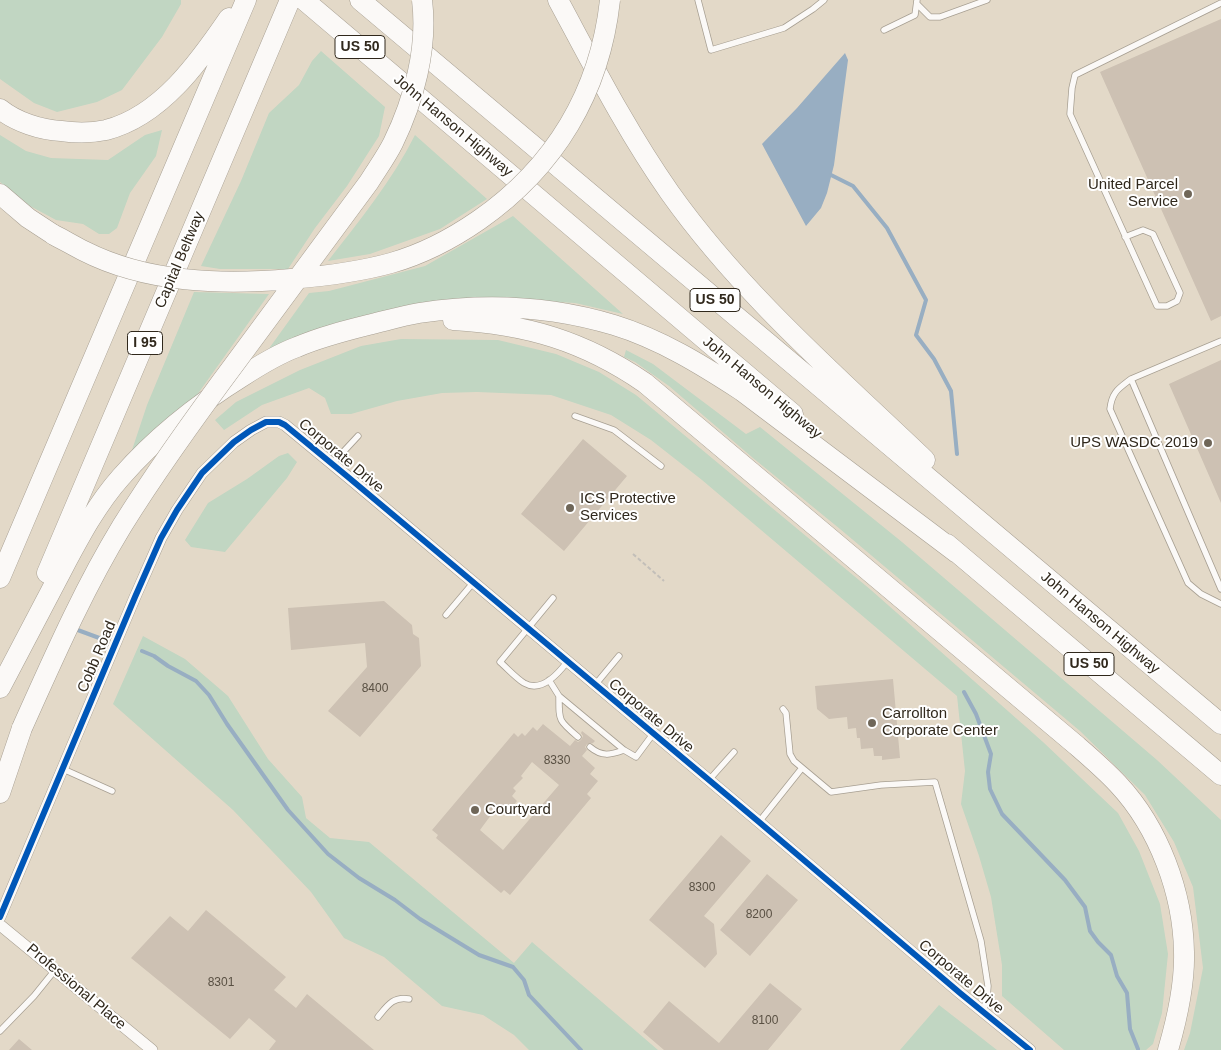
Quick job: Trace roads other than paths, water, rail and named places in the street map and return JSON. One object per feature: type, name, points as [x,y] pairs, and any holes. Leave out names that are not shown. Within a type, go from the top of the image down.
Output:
[{"type":"highway","points":[[0,109],[25,123],[51,131],[79,133],[106,130],[131,120],[153,106],[196,63],[241,0]]},
{"type":"highway","name":"I 95","points":[[0,578],[246,0]]},
{"type":"highway","name":"Capital Beltway","points":[[0,687],[290,0]]},
{"type":"highway","name":"John Hanson Highway","points":[[304,0],[1221,775]]},
{"type":"highway","name":"John Hanson Highway","points":[[360,0],[1221,724]]},
{"type":"highway","points":[[0,779],[73,616],[122,526],[182,436],[368,182],[392,144],[407,112],[416,81],[422,45],[422,0]]},
{"type":"highway","points":[[558,0],[625,124],[676,200],[714,250],[794,335],[1072,599]]},
{"type":"highway","points":[[573,0],[596,60],[625,124]]},
{"type":"highway","points":[[0,194],[28,218],[84,252],[151,274],[192,280],[262,281],[351,272],[392,263],[434,246],[463,231],[512,194],[552,152],[581,105],[592,78],[608,18],[610,0]]},
{"type":"highway","points":[[0,687],[85,528],[102,501],[121,477],[171,428],[218,392],[262,364],[295,348],[332,334],[416,314],[452,309],[513,308],[584,318],[614,325],[643,336],[708,369],[742,391],[957,553]]},
{"type":"highway","points":[[364,326],[448,320],[510,325],[539,332],[594,352],[620,366],[665,399],[1102,768],[1120,786],[1150,830],[1164,859],[1174,888],[1183,929],[1183,982],[1171,1041],[1163,1050]]},
{"type":"highway","points":[[0,793],[22,728]]},
{"type":"street","name":"Corporate Drive","points":[[251,430],[266,422],[279,422],[332,464],[759,822],[982,1012],[1030,1050]]},
{"type":"street","name":"Cobb Road","points":[[0,917],[162,538],[177,510],[202,473],[228,447],[251,430]]},
{"type":"street","name":"Professional Place","points":[[0,925],[152,1050]]},
{"type":"lane","points":[[698,0],[711,50],[784,28],[814,9],[824,0]]},
{"type":"lane","points":[[917,2],[930,17],[940,17],[987,0]]},
{"type":"lane","points":[[884,30],[915,15],[917,2]]},
{"type":"lane","points":[[1126,237],[1143,230],[1153,234],[1180,294],[1177,302],[1168,306],[1157,306],[1070,114],[1075,75],[1221,3]]},
{"type":"lane","points":[[1221,341],[1130,379],[1115,392],[1110,409],[1188,583],[1201,594],[1221,604]]},
{"type":"lane","points":[[1130,379],[1221,589]]},
{"type":"lane","points":[[575,416],[614,430],[661,466]]},
{"type":"lane","points":[[332,464],[358,436]]},
{"type":"lane","points":[[446,616],[473,583]]},
{"type":"lane","points":[[553,598],[500,662],[525,684],[535,685],[555,677],[568,662]]},
{"type":"lane","points":[[595,685],[619,656]]},
{"type":"lane","points":[[549,680],[559,696],[624,750],[636,757],[653,734]]},
{"type":"lane","points":[[559,696],[561,721],[578,737]]},
{"type":"lane","points":[[784,709],[790,754],[794,761],[831,792],[881,785],[935,782],[981,941],[988,986],[982,1012]]},
{"type":"lane","points":[[590,747],[602,755],[610,755],[624,750]]},
{"type":"lane","points":[[709,780],[734,752]]},
{"type":"lane","points":[[759,822],[802,768]]},
{"type":"lane","points":[[63,769],[112,791]]},
{"type":"lane","points":[[0,1031],[34,996],[55,970]]},
{"type":"lane","points":[[378,1017],[394,999],[402,997],[408,999]]},
{"type":"water","points":[[845,53],[848,60],[834,165],[821,208],[806,226],[762,144],[797,108]]},
{"type":"waterway","points":[[831,175],[853,186],[887,228],[926,300],[916,335],[934,359],[951,391],[957,454]]},
{"type":"waterway","points":[[75,629],[102,639]]},
{"type":"waterway","points":[[142,651],[196,681],[209,695],[227,724],[288,810],[328,854],[359,878],[395,900],[420,919],[479,955],[513,967],[524,980],[529,995],[581,1050]]},
{"type":"waterway","points":[[964,692],[976,714],[991,754],[988,772],[990,789],[1002,814],[1065,880],[1085,907],[1090,931],[1111,955],[1117,976],[1127,993],[1130,1029],[1138,1049]]},
{"type":"place","name":"United Parcel Service","points":[[1188,194]]},
{"type":"place","name":"UPS WASDC 2019","points":[[1208,443]]},
{"type":"place","name":"ICS Protective Services","points":[[570,508]]},
{"type":"place","name":"Carrollton Corporate Center","points":[[872,723]]},
{"type":"place","name":"Courtyard","points":[[475,810]]}]
